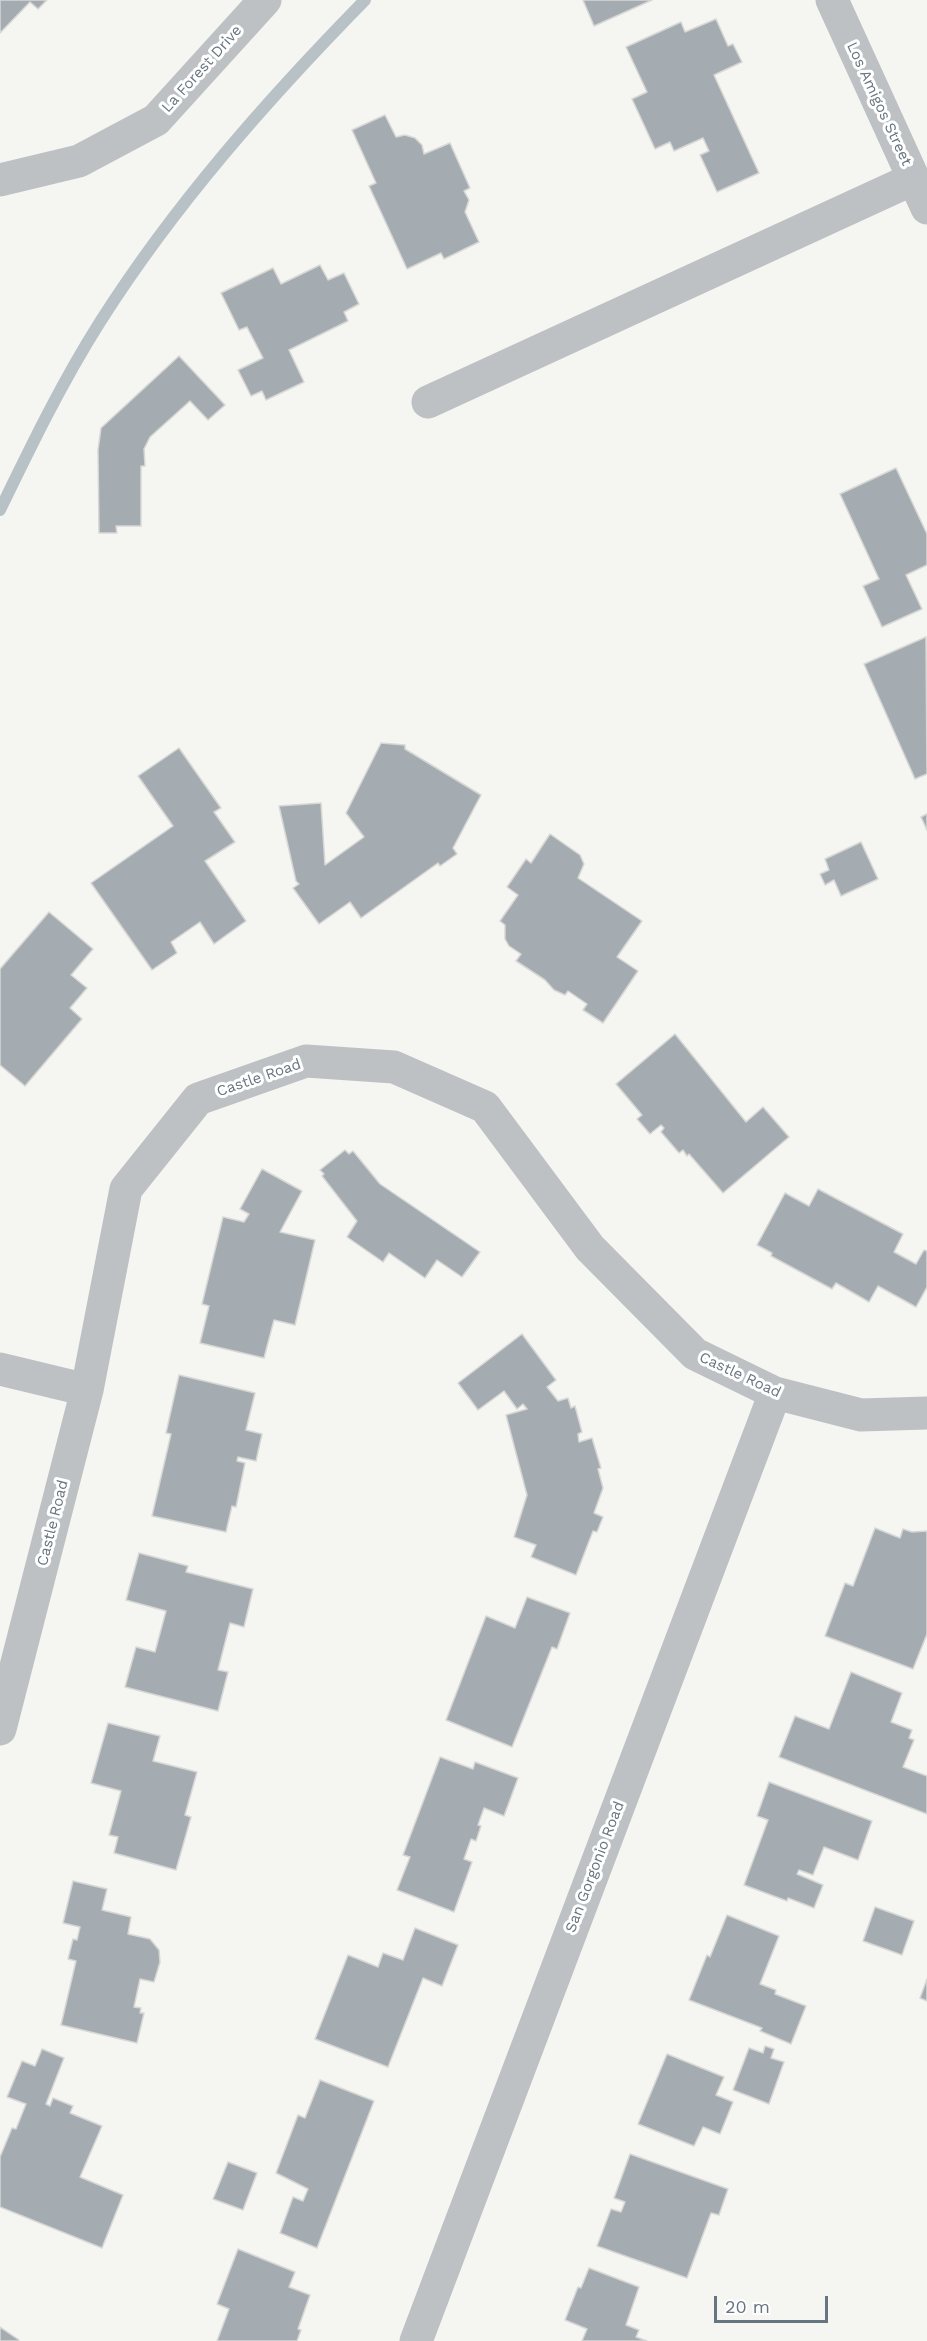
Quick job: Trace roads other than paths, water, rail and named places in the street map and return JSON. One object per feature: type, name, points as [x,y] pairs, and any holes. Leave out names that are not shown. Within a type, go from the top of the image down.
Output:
[{"type":"street","name":"La Forest Drive","points":[[0,180],[79,160],[156,120],[265,0]]},
{"type":"street","name":"Los Amigos Street","points":[[832,0],[927,208]]},
{"type":"street","points":[[428,402],[913,178]]},
{"type":"street","name":"Castle Road","points":[[0,1728],[87,1390],[126,1189],[198,1099],[306,1061],[394,1067],[485,1107],[590,1248],[695,1354],[775,1394],[861,1415],[927,1413]]},
{"type":"street","points":[[0,1369],[87,1390]]},
{"type":"street","name":"San Gorgonio Road","points":[[416,2341],[775,1394]]},
{"type":"waterway","points":[[0,510],[73,368],[100,322],[159,236],[258,114],[365,0]]}]
